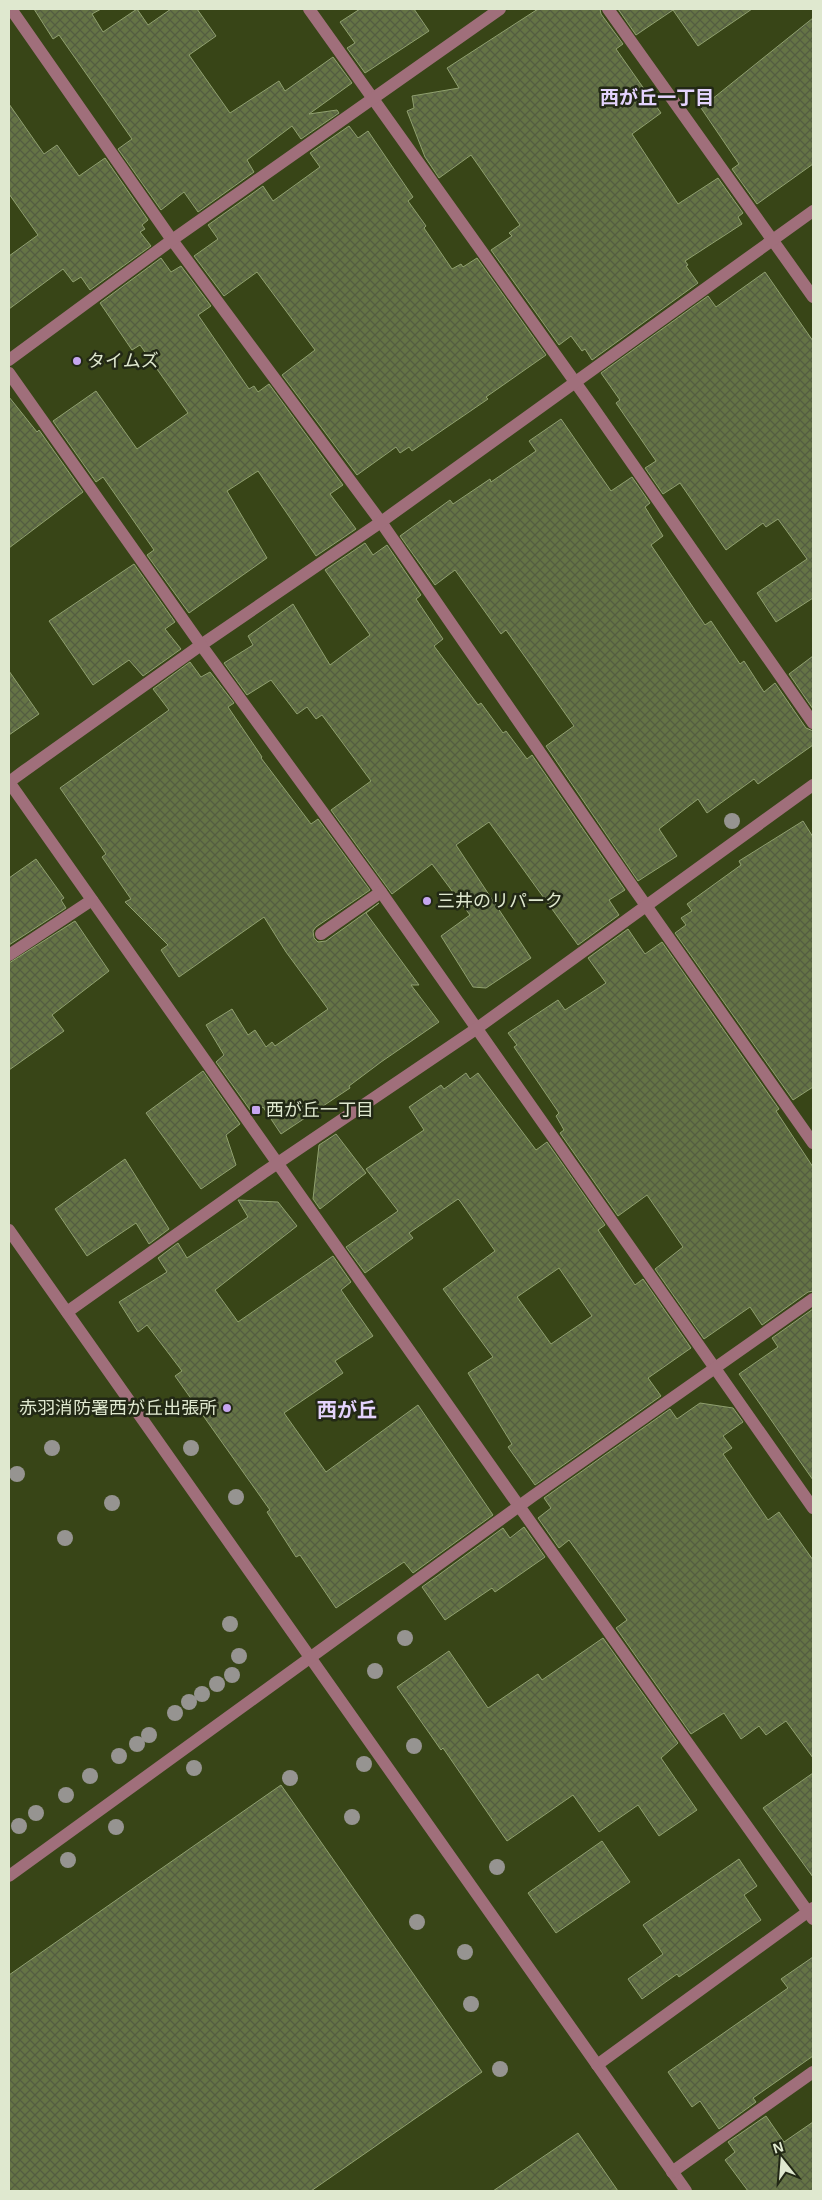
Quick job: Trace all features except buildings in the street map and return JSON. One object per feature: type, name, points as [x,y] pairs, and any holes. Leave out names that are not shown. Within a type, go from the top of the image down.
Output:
[{"type":"street","points":[[11,9],[172,240],[381,522],[645,906],[813,1143]]},
{"type":"street","points":[[309,9],[576,384],[813,722]]},
{"type":"street","points":[[9,360],[172,240],[374,100],[500,9]]},
{"type":"street","points":[[608,9],[813,297]]},
{"type":"street","points":[[597,2065],[812,1913],[519,1506],[9,782],[576,384],[813,211]]},
{"type":"street","points":[[9,373],[201,646],[381,892],[813,1508]]},
{"type":"street","points":[[67,1312],[277,1163],[476,1029],[813,784]]},
{"type":"street","points":[[321,934],[381,892]]},
{"type":"street","points":[[9,955],[92,900]]},
{"type":"street","points":[[9,1230],[308,1658],[686,2191]]},
{"type":"street","points":[[9,1876],[519,1506],[813,1299]]},
{"type":"street","points":[[672,2172],[813,2072]]},
{"type":"place","name":"タイムズ","points":[[77,361]]},
{"type":"place","name":"三井のリパーク","points":[[427,901]]},
{"type":"place","name":"西が丘一丁目","points":[[256,1110]]},
{"type":"place","name":"赤羽消防署西が丘出張所","points":[[227,1408]]},
{"type":"district","name":"西が丘一丁目","points":[[657,97]]},
{"type":"district","name":"西が丘","points":[[347,1410]]}]
